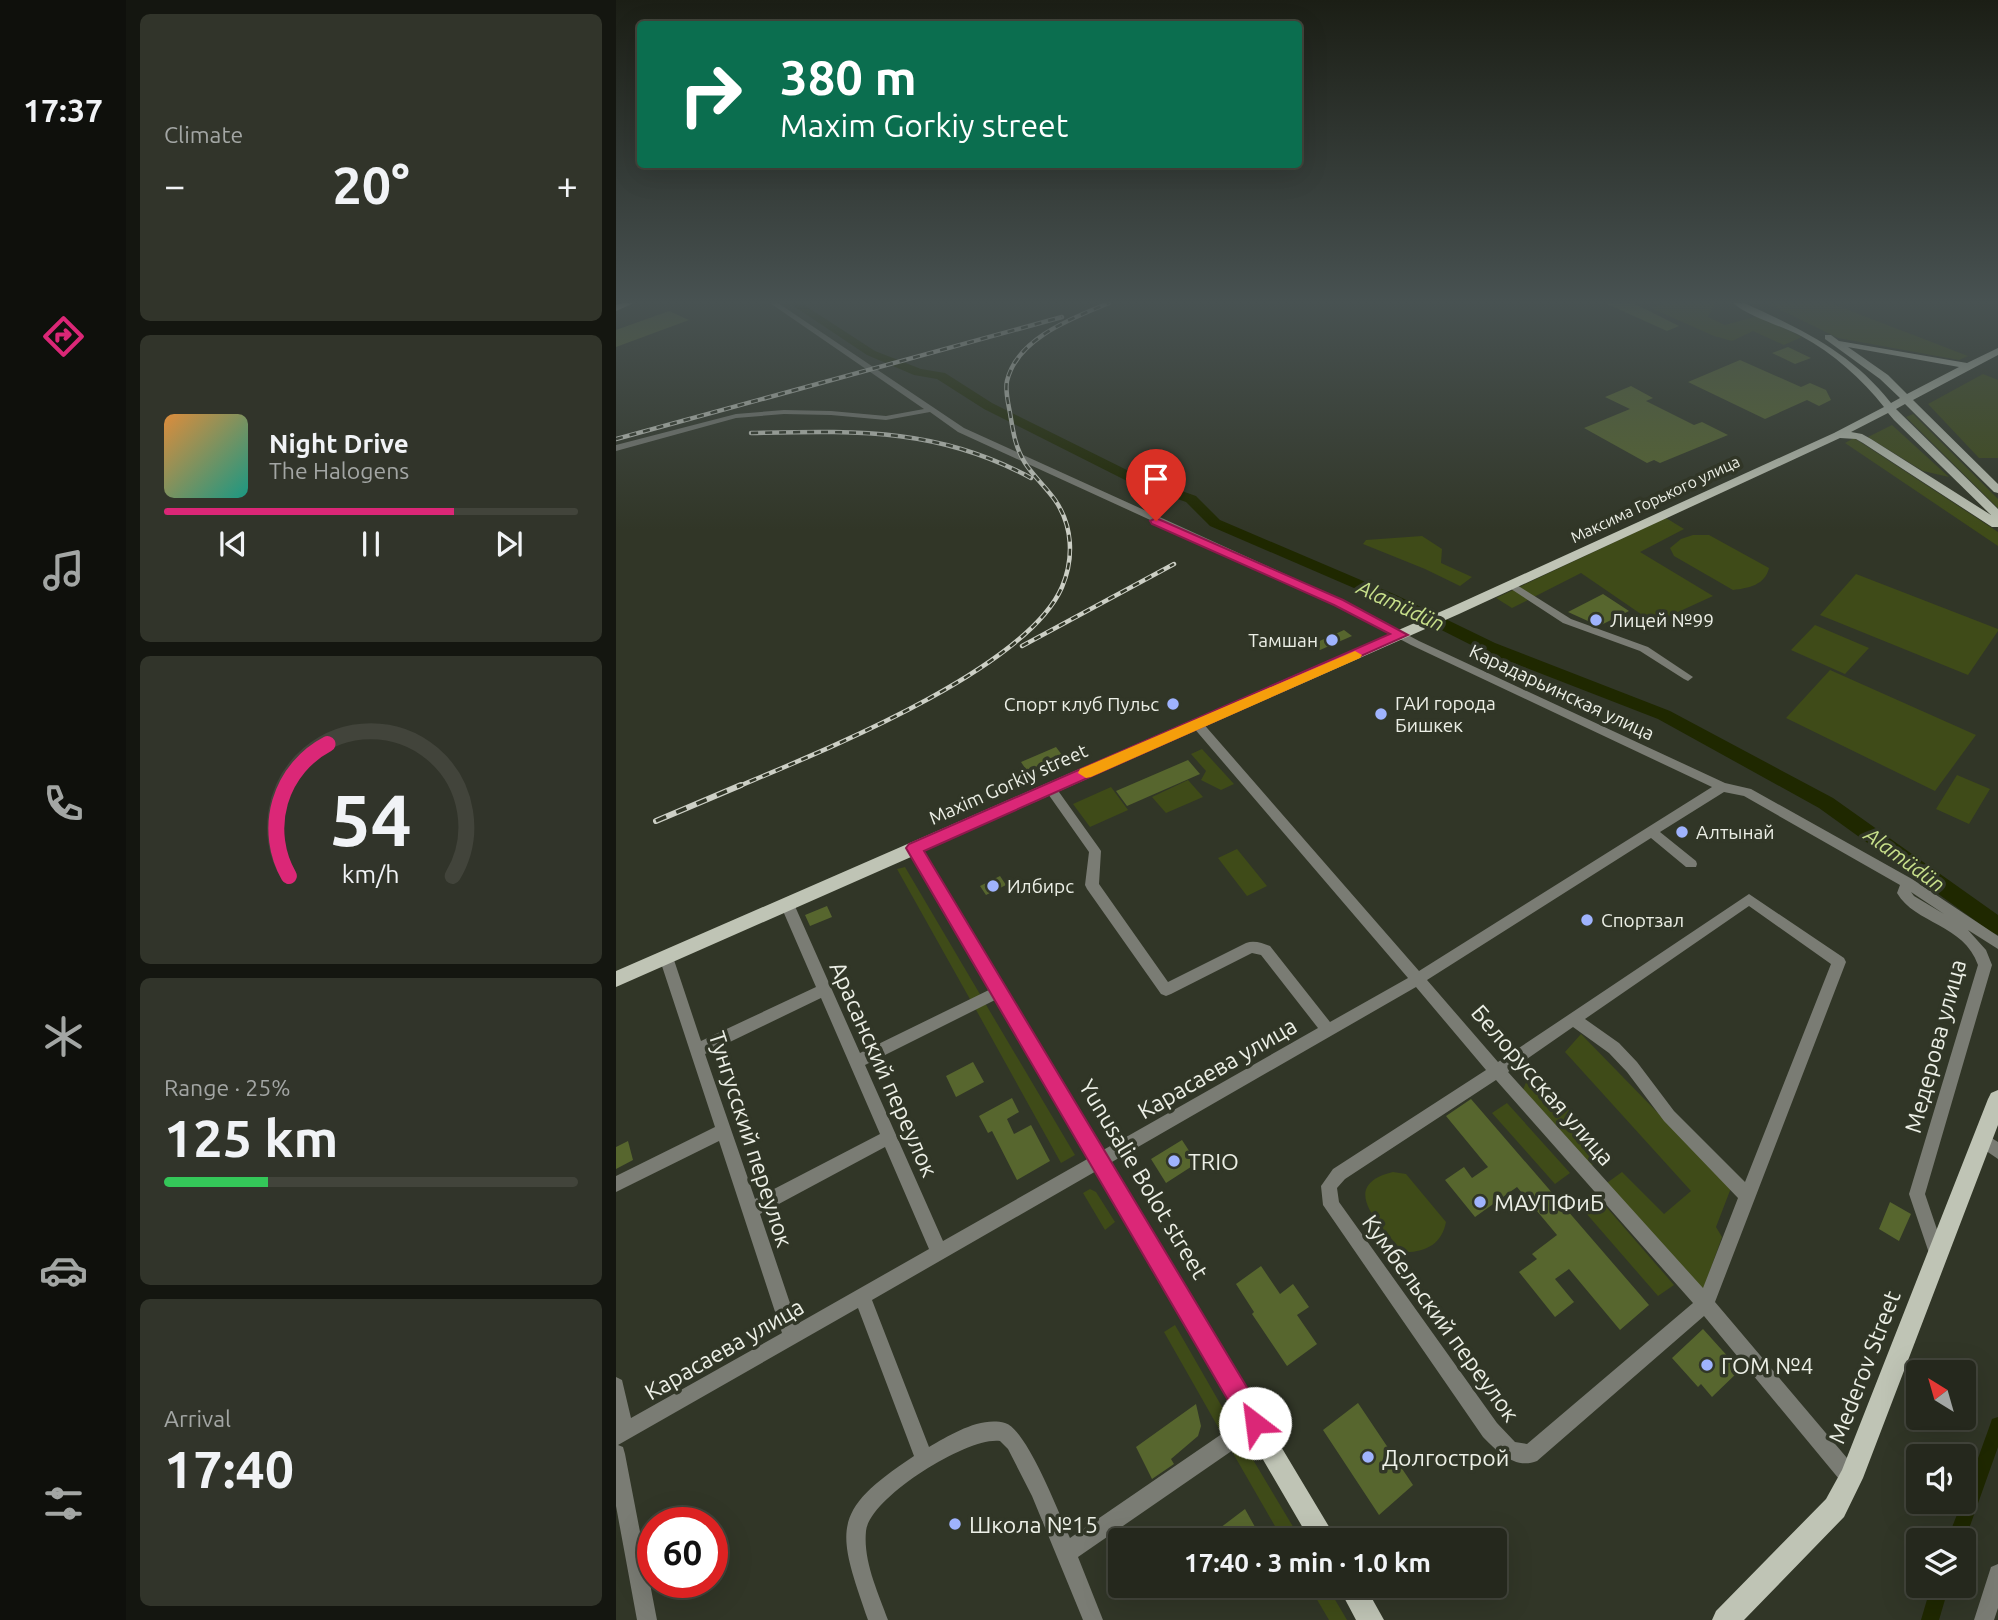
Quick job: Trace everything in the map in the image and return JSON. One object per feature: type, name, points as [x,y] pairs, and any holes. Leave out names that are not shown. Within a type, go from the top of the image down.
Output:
[{"type":"main road","points":[[1865,379],[1898,418],[1998,516]]},
{"type":"main road","points":[[1886,379],[1998,490]]},
{"type":"main road","name":"Максима Горького улица","points":[[1409,631],[1838,435],[1944,379]]},
{"type":"main road","points":[[1838,435],[1858,436],[1867,441],[1998,525]]},
{"type":"main road","name":"Maxim Gorkiy street","points":[[616,979],[1409,631]]},
{"type":"main road","name":"Yunusalie Bolot street","points":[[914,848],[1317,1528]]},
{"type":"main road","name":"Mederov Street","points":[[1725,1620],[1835,1508],[1851,1478],[1938,1256],[1990,1145],[1998,1099]]},
{"type":"main road","points":[[1357,1598],[1371,1620]]},
{"type":"street","name":"Карадарьинская улица","points":[[884,379],[961,430],[1168,527],[1409,631],[1723,787],[1747,792],[1907,883],[1998,943]]},
{"type":"street","points":[[616,447],[736,416],[784,412],[886,418],[930,410]]},
{"type":"street","points":[[1511,585],[1567,621],[1644,649],[1688,677]]},
{"type":"street","name":"Белорусская улица","points":[[1197,724],[1497,1071],[1705,1304],[1851,1478]]},
{"type":"street","name":"Карасаева улица","points":[[620,1435],[1418,979],[1723,787]]},
{"type":"street","points":[[1051,789],[1096,851],[1092,885],[1166,990],[1251,947],[1265,950],[1329,1031]]},
{"type":"street","points":[[1653,833],[1691,864]]},
{"type":"street","name":"Медерова улица","points":[[1907,883],[1904,893],[1909,901],[1975,943],[1983,954],[1985,965],[1917,1194],[1938,1256]]},
{"type":"street","name":"Кумбельский переулок","points":[[1749,899],[1839,962],[1705,1304],[1530,1454],[1510,1450],[1490,1430],[1331,1205],[1329,1186],[1339,1174],[1497,1071],[1749,899]]},
{"type":"street","name":"Арасанский переулок","points":[[787,904],[939,1252]]},
{"type":"street","name":"Тунгусский переулок","points":[[666,957],[792,1336]]},
{"type":"street","points":[[698,1050],[825,990]]},
{"type":"street","points":[[856,1062],[1000,991]]},
{"type":"street","points":[[1573,1019],[1623,1057],[1649,1086],[1669,1116],[1748,1196]]},
{"type":"street","points":[[616,1184],[725,1130]]},
{"type":"street","points":[[751,1210],[889,1137]]},
{"type":"street","points":[[862,1297],[925,1461]]},
{"type":"street","points":[[616,1386],[620,1435]]},
{"type":"street","points":[[1066,1553],[1255,1423]]},
{"type":"street","points":[[878,1620],[855,1545],[859,1518],[867,1504],[925,1461],[966,1436],[989,1428],[1004,1432],[1017,1447],[1066,1553],[1093,1620]]},
{"type":"street","points":[[616,1454],[647,1620]]},
{"type":"street","points":[[1983,1620],[1998,1574]]},
{"type":"green space","points":[[1975,379],[1998,380],[1998,458],[1979,458],[1928,404]]},
{"type":"green space","points":[[1913,414],[1998,499],[1998,508],[1906,417]]},
{"type":"green space","points":[[1892,425],[1949,477],[1923,471],[1868,437]]},
{"type":"green space","points":[[1854,438],[1998,532],[1998,546],[1845,443]]},
{"type":"green space","points":[[1666,518],[1684,529],[1640,552],[1713,596],[1654,623],[1581,573],[1512,608],[1496,598]]},
{"type":"green space","points":[[1693,535],[1709,535],[1769,568],[1767,574],[1756,585],[1733,590],[1674,556],[1670,548],[1681,539]]},
{"type":"green space","points":[[1422,536],[1442,549],[1441,563],[1472,577],[1460,586],[1363,544],[1366,540]]},
{"type":"green space","points":[[1856,574],[1998,631],[1968,675],[1820,615]]},
{"type":"green space","points":[[1815,625],[1869,648],[1845,674],[1791,650]]},
{"type":"green space","points":[[1830,670],[1976,735],[1935,791],[1786,718]]},
{"type":"green space","points":[[1202,749],[1234,784],[1221,790],[1201,780],[1206,771],[1191,754]]},
{"type":"green space","points":[[1957,775],[1990,789],[1969,824],[1936,809]]},
{"type":"green space","points":[[1188,780],[1203,797],[1166,813],[1152,797]]},
{"type":"green space","points":[[1111,787],[1128,810],[1090,827],[1073,804]]},
{"type":"green space","points":[[1237,849],[1267,886],[1247,896],[1218,858]]},
{"type":"green space","points":[[905,867],[981,996],[971,1001],[897,869]]},
{"type":"green space","points":[[985,1003],[1075,1155],[1061,1163],[975,1008]]},
{"type":"green space","points":[[1581,1034],[1731,1188],[1716,1227],[1722,1237],[1702,1293],[1604,1185],[1622,1172],[1664,1214],[1691,1191],[1565,1052]]},
{"type":"green space","points":[[1527,1080],[1553,1107],[1566,1106],[1607,1150],[1590,1167],[1522,1092]]},
{"type":"green space","points":[[1507,1103],[1570,1173],[1555,1184],[1492,1113]]},
{"type":"green space","points":[[1393,1172],[1406,1174],[1446,1222],[1441,1236],[1425,1249],[1403,1252],[1369,1208],[1365,1197],[1367,1187],[1376,1178]]},
{"type":"green space","points":[[1090,1189],[1096,1192],[1115,1222],[1105,1230],[1083,1193]]},
{"type":"green space","points":[[1595,1194],[1674,1285],[1658,1296],[1579,1205]]},
{"type":"green space","points":[[1175,1325],[1229,1419],[1222,1434],[1164,1332]]},
{"type":"green space","points":[[1243,1443],[1294,1528],[1276,1528],[1230,1448]]},
{"type":"green space","points":[[1316,1598],[1334,1598],[1347,1620],[1329,1620]]},
{"type":"building","points":[[1696,379],[1782,379],[1801,387],[1810,383],[1826,390],[1831,400],[1819,406],[1807,400],[1765,419],[1688,382]]},
{"type":"building","points":[[1631,386],[1653,398],[1646,401],[1694,425],[1702,422],[1728,435],[1660,463],[1654,460],[1647,463],[1584,428],[1630,409],[1605,397]]},
{"type":"building","name":"Лицей №99","points":[[1603,594],[1629,611],[1599,626],[1568,612]]},
{"type":"building","name":"Тамшан","points":[[1344,630],[1352,636],[1320,650],[1313,644]]},
{"type":"building","points":[[1056,747],[1062,755],[1027,771],[1021,762]]},
{"type":"building","points":[[1188,760],[1200,774],[1127,806],[1116,791]]},
{"type":"building","name":"Илбирс","points":[[1000,876],[1006,885],[986,895],[980,886]]},
{"type":"building","points":[[827,906],[832,917],[810,926],[805,915]]},
{"type":"building","points":[[973,1062],[984,1082],[956,1097],[946,1076]]},
{"type":"building","points":[[1012,1098],[1019,1112],[1007,1119],[1014,1134],[1031,1125],[1050,1161],[1017,1180],[992,1131],[988,1133],[979,1116]]},
{"type":"building","name":"МАУПФиБ","points":[[1471,1099],[1649,1305],[1620,1330],[1569,1269],[1555,1279],[1574,1302],[1555,1317],[1519,1272],[1537,1259],[1532,1254],[1557,1235],[1517,1187],[1475,1217],[1445,1180],[1464,1167],[1472,1178],[1488,1167],[1446,1116]]},
{"type":"building","name":"TRIO","points":[[1182,1140],[1197,1163],[1166,1183],[1151,1159]]},
{"type":"building","points":[[628,1141],[633,1160],[616,1169],[616,1147]]},
{"type":"building","points":[[1890,1202],[1911,1214],[1899,1241],[1879,1229]]},
{"type":"building","points":[[1261,1266],[1280,1294],[1293,1284],[1309,1307],[1297,1315],[1317,1344],[1287,1366],[1252,1314],[1254,1312],[1236,1284]]},
{"type":"building","points":[[1703,1329],[1740,1370],[1712,1397],[1701,1384],[1698,1387],[1672,1358]]},
{"type":"building","name":"Долгострой","points":[[1358,1403],[1413,1485],[1379,1515],[1323,1430]]},
{"type":"building","points":[[1196,1404],[1201,1426],[1198,1436],[1171,1459],[1174,1464],[1152,1479],[1136,1447]]},
{"type":"building","points":[[1245,1509],[1256,1528],[1220,1528]]},
{"type":"waterway","name":"Alamüdün","points":[[945,379],[988,406],[1134,479],[1191,499],[1215,523],[1390,598],[1489,647],[1664,715],[1826,803],[1998,926]]},
{"type":"waterway","points":[[1960,1528],[1998,1425]]},
{"type":"waterway","points":[[1930,1620],[1936,1598]]},
{"type":"railway","points":[[616,439],[837,379]]},
{"type":"railway","points":[[737,787],[867,730],[965,678],[1008,648],[1041,618],[1062,587],[1070,554],[1068,532],[1055,500],[1019,451],[1013,433],[1006,389],[1008,379]]},
{"type":"railway","points":[[751,433],[860,433],[928,441],[996,461],[1031,478]]},
{"type":"railway","points":[[1022,646],[1174,564]]},
{"type":"railway","points":[[656,821],[741,785]]},
{"type":"slow traffic","points":[[1086,773],[1355,655]]},
{"type":"place","name":"Лицей №99","points":[[1596,620]]},
{"type":"place","name":"Тамшан","points":[[1332,640]]},
{"type":"place","name":"Спорт клуб Пульс","points":[[1173,704]]},
{"type":"place","name":"ГАИ города Бишкек","points":[[1381,714]]},
{"type":"place","name":"Алтынай","points":[[1682,832]]},
{"type":"place","name":"Илбирс","points":[[993,886]]},
{"type":"place","name":"Спортзал","points":[[1587,920]]},
{"type":"place","name":"TRIO","points":[[1174,1161]]},
{"type":"place","name":"МАУПФиБ","points":[[1480,1202]]},
{"type":"place","name":"ГОМ №4","points":[[1707,1365]]},
{"type":"place","name":"Долгострой","points":[[1368,1457]]},
{"type":"place","name":"Школа №15","points":[[955,1524]]},
{"type":"route","points":[[1156,521],[1338,602],[1402,635],[914,848],[1255,1423]]}]
